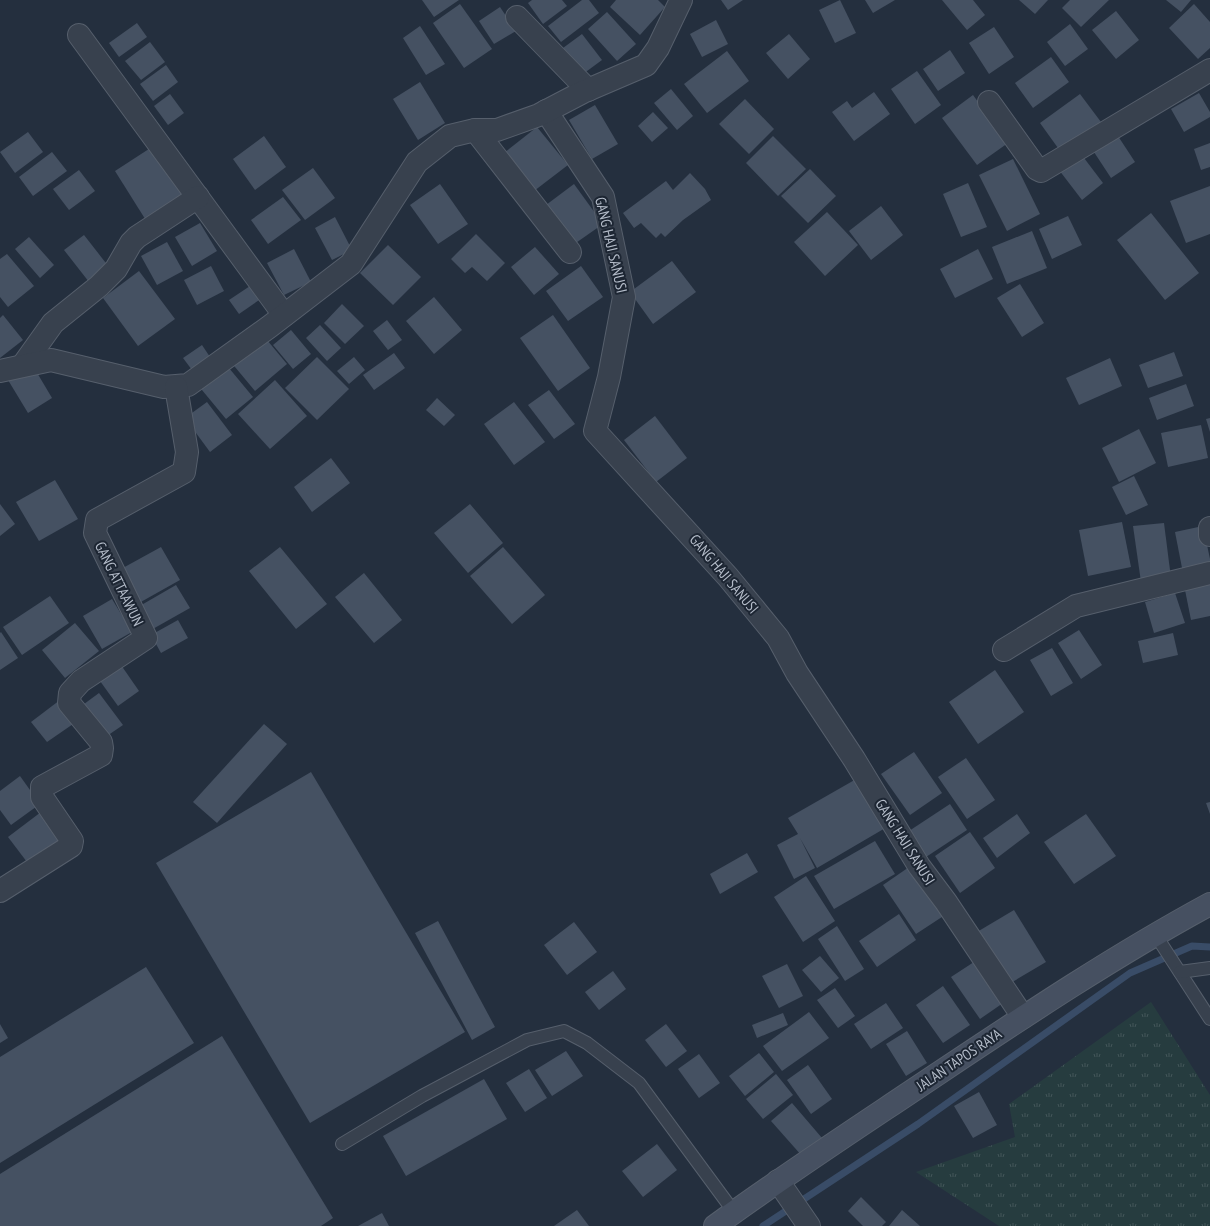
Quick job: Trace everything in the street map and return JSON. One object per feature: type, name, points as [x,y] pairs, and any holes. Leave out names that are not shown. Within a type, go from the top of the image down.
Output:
[{"type":"main road","name":"JALAN TAPOS RAYA","points":[[715,1226],[734,1212],[793,1204],[1023,1017],[1157,938],[1210,904]]},
{"type":"street","points":[[0,371],[51,360],[164,387],[188,385],[351,264],[417,162],[450,136],[475,130],[497,130],[546,112],[588,90],[646,65],[658,48],[681,0]]},
{"type":"street","points":[[517,17],[588,90]]},
{"type":"street","points":[[79,35],[284,315]]},
{"type":"street","points":[[989,102],[1037,169],[1041,171],[1210,70]]},
{"type":"street","name":"GANG HAJI SANUSI","points":[[546,112],[602,197],[624,297],[609,377],[595,431],[728,577],[778,638],[797,673],[854,759],[919,866],[946,902],[1023,1017]]},
{"type":"street","points":[[475,130],[570,252]]},
{"type":"street","points":[[24,365],[54,323],[99,286],[116,269],[131,243],[137,237],[198,197]]},
{"type":"street","name":"GANG ATTAAWUN","points":[[0,891],[72,846],[72,841],[42,797],[42,786],[101,755],[102,748],[101,742],[69,703],[70,693],[81,681],[146,638],[94,533],[97,520],[184,472],[187,452],[176,387]]},
{"type":"street","points":[[1210,528],[1210,535]]},
{"type":"street","points":[[1004,650],[1076,606],[1210,573]]},
{"type":"lane","points":[[1157,938],[1210,1018]]},
{"type":"lane","points":[[1178,969],[1210,968]]},
{"type":"lane","points":[[342,1144],[422,1096],[527,1040],[564,1031],[587,1043],[639,1083],[734,1212]]},
{"type":"green space","points":[[1151,1002],[1210,1095],[1210,1226],[999,1226],[916,1172],[1015,1137],[1009,1104]]},
{"type":"building","points":[[422,0],[459,0],[434,17]]},
{"type":"building","points":[[532,0],[562,0],[567,6],[543,24],[528,3]]},
{"type":"building","points":[[582,0],[589,0],[599,13],[561,42],[548,26]]},
{"type":"building","points":[[616,0],[658,0],[665,7],[640,35],[610,7]]},
{"type":"building","points":[[721,0],[743,0],[728,10]]},
{"type":"building","points":[[840,0],[856,33],[835,43],[819,10]]},
{"type":"building","points":[[865,0],[895,0],[873,13]]},
{"type":"building","points":[[942,0],[973,0],[985,15],[967,30]]},
{"type":"building","points":[[1019,0],[1048,0],[1035,14]]},
{"type":"building","points":[[1070,0],[1109,0],[1081,27],[1062,8]]},
{"type":"building","points":[[1166,0],[1191,0],[1181,12]]},
{"type":"building","points":[[460,4],[492,49],[464,68],[433,23]]},
{"type":"building","points":[[1194,4],[1210,22],[1210,48],[1198,59],[1169,28]]},
{"type":"building","points":[[500,7],[516,31],[494,44],[479,21]]},
{"type":"building","points":[[1116,11],[1139,40],[1116,59],[1092,30]]},
{"type":"building","points":[[607,12],[636,44],[617,61],[588,29]]},
{"type":"building","points":[[716,20],[728,44],[702,57],[690,34]]},
{"type":"building","points":[[137,23],[147,37],[119,57],[109,43]]},
{"type":"building","points":[[1070,24],[1088,49],[1065,66],[1047,42]]},
{"type":"building","points":[[420,26],[445,64],[426,75],[403,38]]},
{"type":"building","points":[[994,27],[1014,57],[989,74],[969,43]]},
{"type":"building","points":[[582,34],[602,60],[583,74],[563,48]]},
{"type":"building","points":[[789,34],[810,59],[788,79],[766,53]]},
{"type":"building","points":[[150,42],[165,62],[141,80],[125,61]]},
{"type":"building","points":[[950,50],[965,73],[938,91],[923,69]]},
{"type":"building","points":[[727,51],[749,81],[707,113],[684,84]]},
{"type":"building","points":[[1051,57],[1069,82],[1033,108],[1015,83]]},
{"type":"building","points":[[166,65],[178,82],[153,101],[140,84]]},
{"type":"building","points":[[917,71],[941,105],[915,124],[891,89]]},
{"type":"building","points":[[420,82],[445,123],[418,140],[393,99]]},
{"type":"building","points":[[671,89],[693,116],[677,130],[654,103]]},
{"type":"building","points":[[874,92],[890,114],[854,141],[832,112],[847,101],[852,108]]},
{"type":"building","points":[[1199,93],[1210,112],[1210,117],[1184,132],[1171,109]]},
{"type":"building","points":[[170,94],[184,113],[168,125],[154,106]]},
{"type":"building","points":[[1080,94],[1104,126],[1063,155],[1040,123]]},
{"type":"building","points":[[973,95],[1008,143],[977,165],[942,118]]},
{"type":"building","points":[[745,99],[774,129],[749,154],[719,124]]},
{"type":"building","points":[[595,105],[618,144],[592,159],[569,120]]},
{"type":"building","points":[[653,112],[668,128],[652,142],[638,126]]},
{"type":"building","points":[[537,127],[568,165],[534,191],[504,153]]},
{"type":"building","points":[[28,132],[43,152],[15,173],[0,152]]},
{"type":"building","points":[[1116,133],[1135,162],[1111,178],[1092,149]]},
{"type":"building","points":[[264,136],[286,167],[255,190],[233,159]]},
{"type":"building","points":[[773,136],[806,169],[778,196],[746,163]]},
{"type":"building","points":[[1210,143],[1210,167],[1201,170],[1194,149]]},
{"type":"building","points":[[155,145],[187,196],[147,222],[115,171]]},
{"type":"building","points":[[52,152],[67,171],[33,196],[19,177]]},
{"type":"building","points":[[1081,154],[1103,183],[1082,200],[1059,170]]},
{"type":"building","points":[[1013,159],[1040,214],[1007,231],[979,175]]},
{"type":"building","points":[[313,168],[335,198],[305,220],[282,190]]},
{"type":"building","points":[[810,169],[836,196],[808,223],[781,196]]},
{"type":"building","points":[[79,170],[95,191],[69,210],[53,189]]},
{"type":"building","points":[[690,173],[705,189],[711,200],[683,220],[665,237],[661,233],[656,238],[641,223],[634,228],[623,213],[666,181],[673,190]]},
{"type":"building","points":[[968,183],[987,227],[961,237],[943,194]]},
{"type":"building","points":[[440,184],[468,224],[438,244],[410,205]]},
{"type":"building","points":[[574,184],[603,224],[570,247],[542,208]]},
{"type":"building","points":[[1210,186],[1210,234],[1186,243],[1170,201]]},
{"type":"building","points":[[283,197],[301,220],[268,244],[251,220]]},
{"type":"building","points":[[881,206],[903,235],[871,260],[849,231]]},
{"type":"building","points":[[827,212],[858,245],[825,276],[794,242]]},
{"type":"building","points":[[1151,213],[1199,273],[1165,300],[1117,240]]},
{"type":"building","points":[[1068,216],[1082,245],[1052,259],[1039,229]]},
{"type":"building","points":[[335,217],[352,250],[332,260],[315,228]]},
{"type":"building","points":[[200,223],[217,251],[192,266],[175,237]]},
{"type":"building","points":[[1032,231],[1047,268],[1007,284],[992,247]]},
{"type":"building","points":[[476,234],[505,263],[487,281],[472,267],[465,273],[451,259]]},
{"type":"building","points":[[84,235],[109,267],[89,282],[64,250]]},
{"type":"building","points":[[29,237],[54,265],[40,278],[15,249]]},
{"type":"building","points":[[167,242],[183,271],[157,285],[141,256]]},
{"type":"building","points":[[388,245],[421,277],[393,305],[360,273]]},
{"type":"building","points":[[535,247],[559,274],[534,295],[511,267]]},
{"type":"building","points":[[294,249],[311,282],[284,295],[267,263]]},
{"type":"building","points":[[978,249],[993,279],[955,298],[940,269]]},
{"type":"building","points":[[7,254],[34,286],[8,307],[0,297],[0,259]]},
{"type":"building","points":[[672,261],[696,292],[653,324],[630,292]]},
{"type":"building","points":[[211,266],[224,291],[197,305],[184,280]]},
{"type":"building","points":[[581,266],[603,297],[568,321],[546,291]]},
{"type":"building","points":[[139,271],[175,319],[138,346],[103,298]]},
{"type":"building","points":[[256,282],[265,296],[239,314],[229,300]]},
{"type":"building","points":[[1020,284],[1044,323],[1022,337],[997,298]]},
{"type":"building","points":[[434,297],[462,330],[434,354],[406,321]]},
{"type":"building","points":[[342,304],[364,326],[345,344],[324,323]]},
{"type":"building","points":[[3,315],[23,340],[0,358],[0,318]]},
{"type":"building","points":[[553,315],[590,368],[558,391],[520,338]]},
{"type":"building","points":[[387,320],[402,340],[388,350],[373,331]]},
{"type":"building","points":[[320,325],[341,348],[327,361],[306,338]]},
{"type":"building","points":[[291,330],[311,354],[293,369],[273,345]]},
{"type":"building","points":[[262,334],[287,364],[255,391],[230,361]]},
{"type":"building","points":[[202,345],[210,357],[192,370],[183,358]]},
{"type":"building","points":[[1174,352],[1183,376],[1148,388],[1139,365]]},
{"type":"building","points":[[394,353],[405,368],[374,390],[363,375]]},
{"type":"building","points":[[317,357],[349,389],[317,420],[285,388]]},
{"type":"building","points":[[354,357],[365,370],[349,384],[337,371]]},
{"type":"building","points":[[1110,358],[1122,386],[1079,405],[1066,378]]},
{"type":"building","points":[[224,362],[253,397],[226,419],[197,384]]},
{"type":"building","points":[[33,366],[52,398],[28,413],[8,380]]},
{"type":"building","points":[[275,380],[307,416],[270,449],[238,414]]},
{"type":"building","points":[[1186,384],[1194,406],[1157,420],[1149,398]]},
{"type":"building","points":[[549,390],[575,424],[554,439],[528,405]]},
{"type":"building","points":[[437,398],[455,415],[444,426],[426,410]]},
{"type":"building","points":[[207,402],[232,435],[210,452],[185,418]]},
{"type":"building","points":[[514,402],[545,442],[514,465],[484,424]]},
{"type":"building","points":[[655,416],[687,458],[656,482],[624,440]]},
{"type":"building","points":[[1210,418],[1210,432],[1206,419]]},
{"type":"building","points":[[1201,425],[1208,458],[1168,467],[1161,433]]},
{"type":"building","points":[[1139,429],[1156,463],[1119,482],[1102,448]]},
{"type":"building","points":[[331,458],[350,483],[312,512],[294,487]]},
{"type":"building","points":[[1134,476],[1148,505],[1126,515],[1112,487]]},
{"type":"building","points":[[55,480],[78,519],[39,541],[16,502]]},
{"type":"building","points":[[0,504],[15,524],[0,536]]},
{"type":"building","points":[[470,504],[503,543],[468,573],[434,533]]},
{"type":"building","points":[[1122,522],[1131,567],[1088,576],[1079,530]]},
{"type":"building","points":[[1164,523],[1171,578],[1141,582],[1133,526]]},
{"type":"building","points":[[1203,526],[1210,559],[1210,567],[1183,573],[1175,532]]},
{"type":"building","points":[[161,547],[180,580],[139,603],[121,569]]},
{"type":"building","points":[[280,547],[327,604],[296,629],[249,571]]},
{"type":"building","points":[[503,547],[545,595],[512,624],[470,576]]},
{"type":"building","points":[[364,573],[402,620],[374,643],[335,597]]},
{"type":"building","points":[[1210,580],[1210,616],[1191,620],[1184,585]]},
{"type":"building","points":[[176,585],[190,608],[151,630],[138,607]]},
{"type":"building","points":[[1175,593],[1185,623],[1154,633],[1145,602]]},
{"type":"building","points":[[50,596],[69,623],[22,655],[3,627]]},
{"type":"building","points":[[112,599],[132,632],[102,649],[83,616]]},
{"type":"building","points":[[178,620],[188,638],[161,653],[151,635]]},
{"type":"building","points":[[75,623],[99,651],[65,678],[42,650]]},
{"type":"building","points":[[1079,630],[1102,665],[1081,679],[1058,643]]},
{"type":"building","points":[[1,632],[18,658],[0,670],[0,633]]},
{"type":"building","points":[[1173,633],[1178,655],[1143,663],[1138,641]]},
{"type":"building","points":[[1052,648],[1073,683],[1051,696],[1030,660]]},
{"type":"building","points":[[121,665],[139,691],[118,706],[100,681]]},
{"type":"building","points":[[995,670],[1024,712],[978,744],[949,702]]},
{"type":"building","points":[[99,693],[123,725],[104,738],[80,707]]},
{"type":"building","points":[[60,700],[76,722],[47,742],[31,722]]},
{"type":"building","points":[[264,724],[287,744],[217,823],[193,802]]},
{"type":"building","points":[[914,752],[942,793],[910,815],[881,774]]},
{"type":"building","points":[[966,758],[995,800],[967,819],[938,777]]},
{"type":"building","points":[[311,772],[465,1032],[310,1123],[156,863]]},
{"type":"building","points":[[20,776],[40,804],[11,825],[0,810],[0,791]]},
{"type":"building","points":[[858,778],[887,827],[817,868],[800,838],[815,868],[794,879],[777,845],[798,834],[788,818]]},
{"type":"building","points":[[1210,802],[1210,814],[1206,803]]},
{"type":"building","points":[[950,804],[967,830],[926,857],[909,831]]},
{"type":"building","points":[[45,809],[67,838],[30,866],[8,837]]},
{"type":"building","points":[[1017,814],[1030,833],[997,858],[983,838]]},
{"type":"building","points":[[1086,814],[1116,856],[1074,884],[1044,842]]},
{"type":"building","points":[[970,832],[995,868],[960,893],[935,856]]},
{"type":"building","points":[[875,841],[895,874],[834,909],[814,876]]},
{"type":"building","points":[[747,853],[758,872],[720,894],[710,874]]},
{"type":"building","points":[[912,865],[945,915],[916,934],[883,885]]},
{"type":"building","points":[[806,876],[835,921],[803,942],[774,897]]},
{"type":"building","points":[[1014,910],[1046,962],[1009,984],[977,932]]},
{"type":"building","points":[[899,914],[916,940],[877,967],[859,941]]},
{"type":"building","points":[[438,921],[495,1027],[472,1040],[415,933]]},
{"type":"building","points":[[574,922],[597,952],[567,975],[544,945]]},
{"type":"building","points":[[837,926],[864,969],[845,981],[818,939]]},
{"type":"building","points":[[820,956],[839,978],[821,992],[802,970]]},
{"type":"building","points":[[977,960],[1006,1001],[980,1019],[951,977]]},
{"type":"building","points":[[787,964],[803,996],[779,1008],[762,976]]},
{"type":"building","points":[[146,967],[194,1043],[0,1163],[0,1057]]},
{"type":"building","points":[[613,971],[626,989],[599,1010],[585,992]]},
{"type":"building","points":[[943,986],[970,1025],[943,1043],[916,1005]]},
{"type":"building","points":[[835,988],[855,1016],[838,1028],[817,1000]]},
{"type":"building","points":[[886,1003],[903,1028],[871,1049],[854,1024]]},
{"type":"building","points":[[809,1012],[829,1038],[782,1071],[763,1046]]},
{"type":"building","points":[[783,1013],[788,1025],[757,1038],[752,1025]]},
{"type":"building","points":[[0,1024],[8,1038],[0,1043]]},
{"type":"building","points":[[666,1024],[687,1051],[666,1067],[645,1040]]},
{"type":"building","points":[[907,1031],[927,1063],[906,1076],[886,1044]]},
{"type":"building","points":[[222,1036],[333,1218],[321,1226],[0,1226],[0,1174]]},
{"type":"building","points":[[566,1051],[583,1076],[552,1096],[535,1070]]},
{"type":"building","points":[[759,1053],[774,1072],[745,1096],[729,1076]]},
{"type":"building","points":[[699,1054],[720,1083],[699,1098],[678,1069]]},
{"type":"building","points":[[808,1065],[832,1099],[811,1114],[787,1080]]},
{"type":"building","points":[[529,1069],[547,1098],[525,1112],[506,1083]]},
{"type":"building","points":[[776,1074],[793,1095],[763,1119],[746,1099]]},
{"type":"building","points":[[484,1079],[507,1119],[406,1176],[383,1136]]},
{"type":"building","points":[[979,1092],[997,1125],[973,1138],[954,1106]]},
{"type":"building","points":[[792,1103],[822,1138],[802,1156],[771,1121]]},
{"type":"building","points":[[657,1144],[677,1170],[643,1197],[622,1171]]},
{"type":"building","points":[[861,1197],[886,1222],[882,1226],[863,1226],[848,1211]]},
{"type":"building","points":[[577,1210],[589,1226],[554,1226]]},
{"type":"building","points":[[902,1210],[920,1226],[889,1226]]},
{"type":"building","points":[[382,1213],[389,1226],[358,1226]]},
{"type":"waterway","points":[[763,1226],[918,1124],[1130,973],[1192,946],[1210,947]]}]
